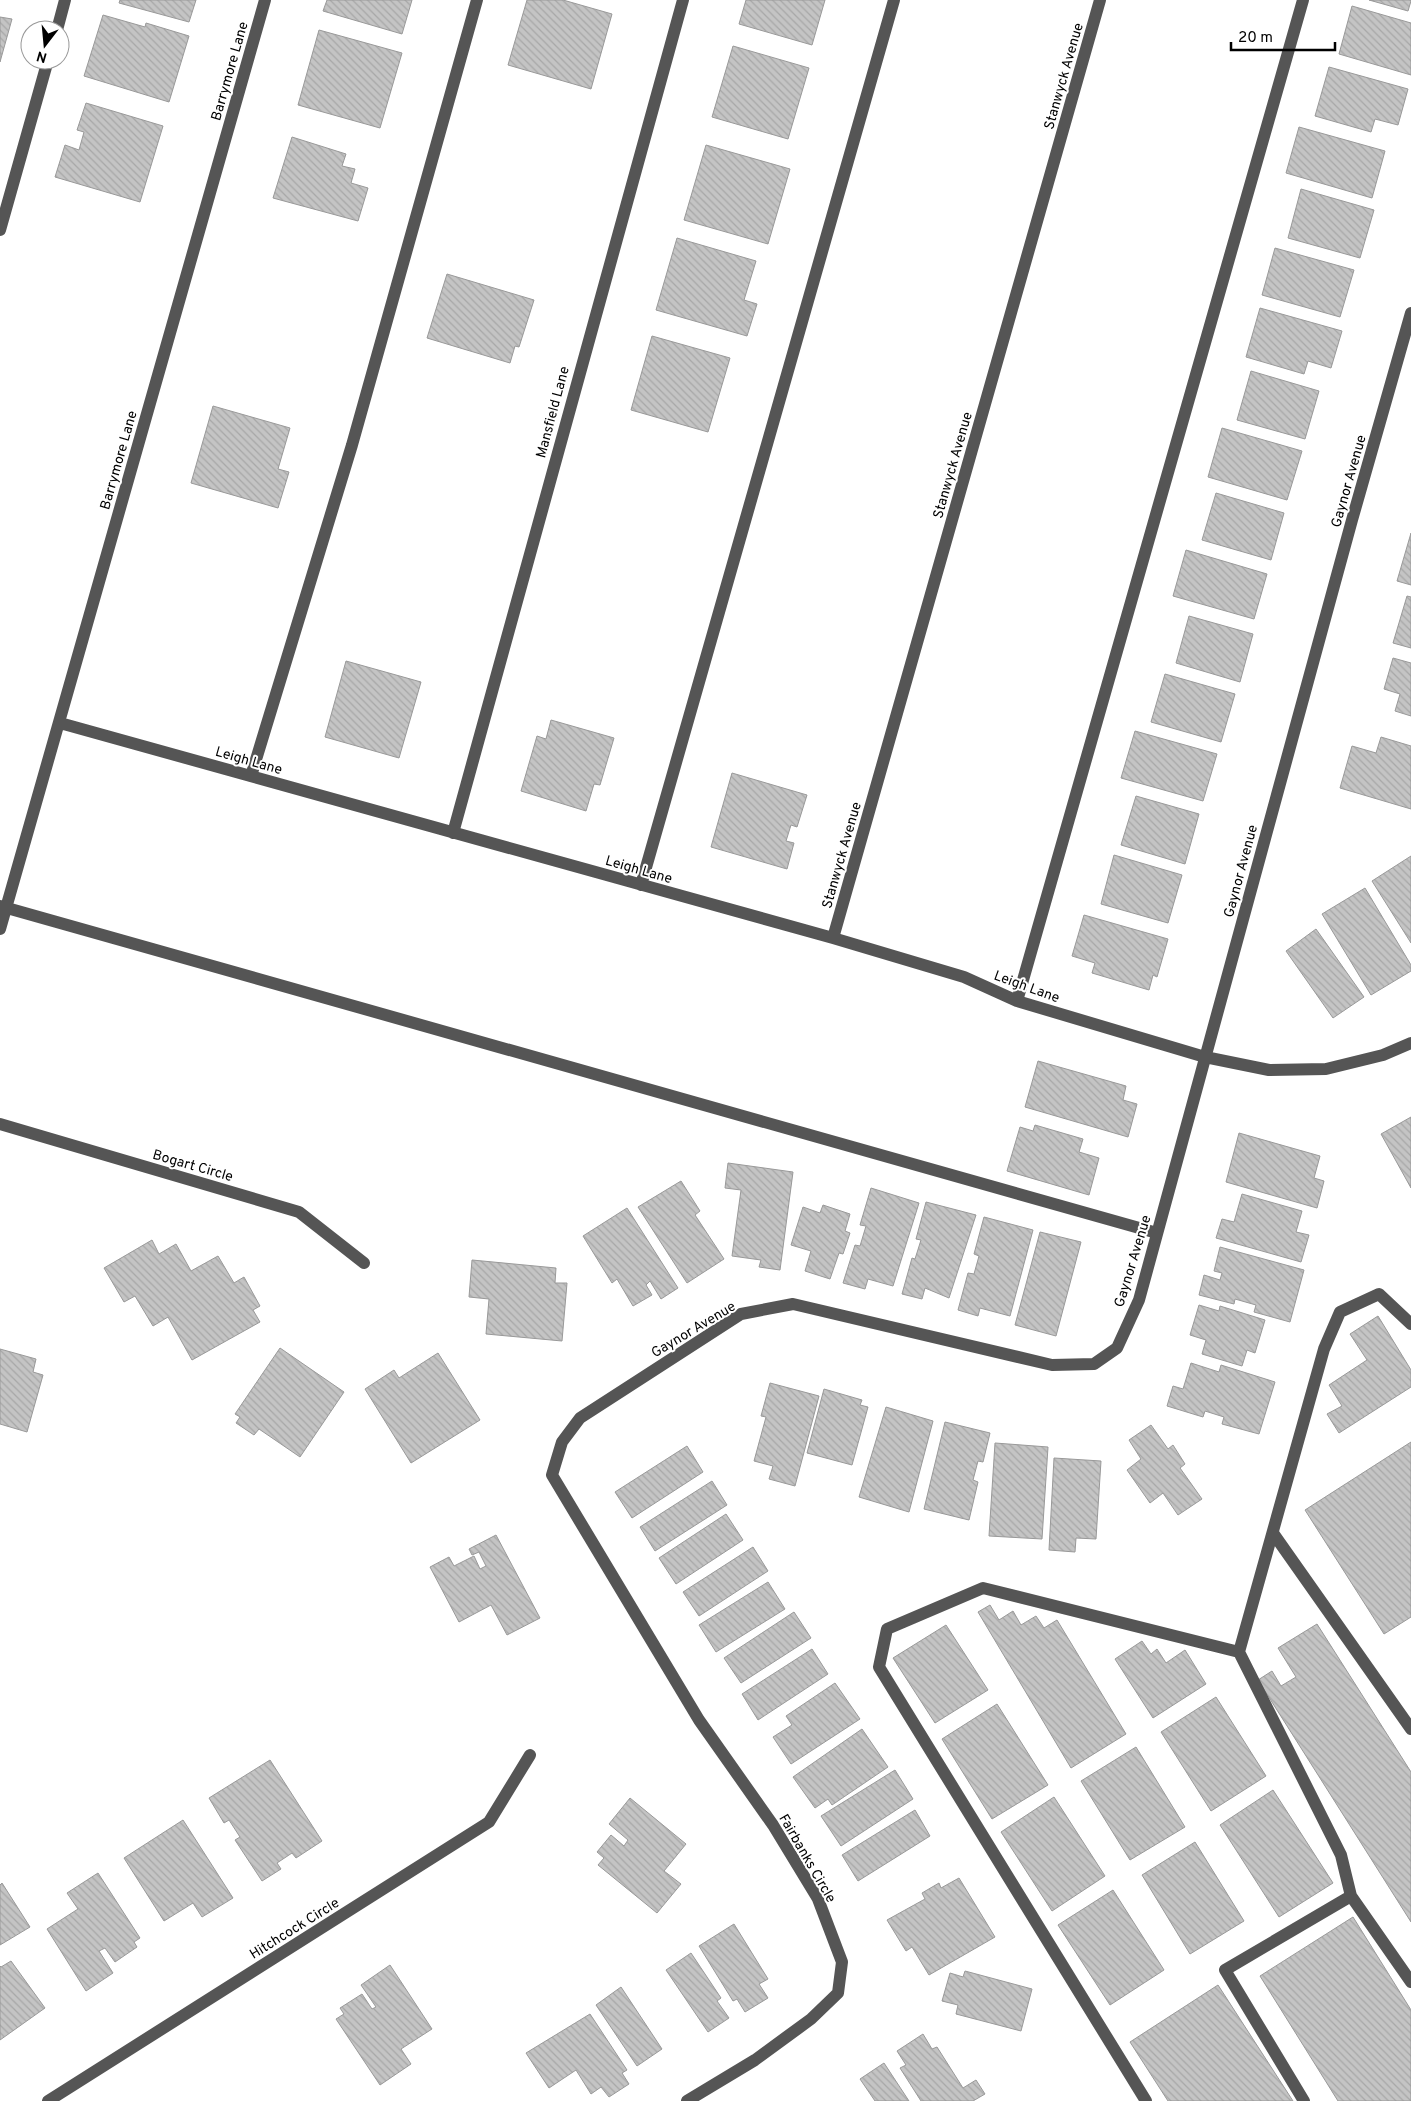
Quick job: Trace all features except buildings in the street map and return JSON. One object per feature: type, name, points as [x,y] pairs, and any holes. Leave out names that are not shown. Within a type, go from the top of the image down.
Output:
[{"type":"street","points":[[60,20],[65,0]]},
{"type":"street","name":"Barrymore Lane","points":[[0,929],[3,907],[60,723],[265,0]]},
{"type":"street","points":[[251,776],[352,445],[477,0]]},
{"type":"street","name":"Mansfield Lane","points":[[453,833],[683,0]]},
{"type":"street","points":[[642,885],[894,0]]},
{"type":"street","name":"Stanwyck Avenue","points":[[833,938],[1100,0]]},
{"type":"street","points":[[1017,1001],[1303,0]]},
{"type":"street","points":[[0,230],[45,70]]},
{"type":"street","name":"Gaynor Avenue","points":[[699,1720],[552,1475],[562,1442],[580,1418],[741,1314],[793,1304],[1052,1365],[1094,1364],[1117,1348],[1139,1300],[1352,520],[1411,313]]},
{"type":"street","name":"Leigh Lane","points":[[60,723],[833,938],[964,977],[1017,1001],[1206,1057],[1269,1070],[1326,1069],[1383,1055],[1411,1043]]},
{"type":"street","points":[[3,907],[1157,1233]]},
{"type":"street","name":"Bogart Circle","points":[[0,1124],[299,1212],[364,1263]]},
{"type":"street","points":[[1411,1324],[1380,1294],[1340,1312],[1324,1349],[1239,1652],[1341,1855],[1351,1896],[1411,1982]]},
{"type":"street","points":[[1273,1533],[1411,1728]]},
{"type":"street","points":[[1146,2101],[879,1667],[884,1638],[886,1629],[983,1588],[1239,1652]]},
{"type":"street","name":"Fairbanks Circle","points":[[687,2101],[755,2060],[812,2019],[838,1993],[842,1962],[818,1899],[773,1825],[699,1720]]},
{"type":"street","name":"Hitchcock Circle","points":[[48,2101],[489,1822],[530,1756]]},
{"type":"street","points":[[1304,2101],[1225,1970],[1351,1896]]}]
